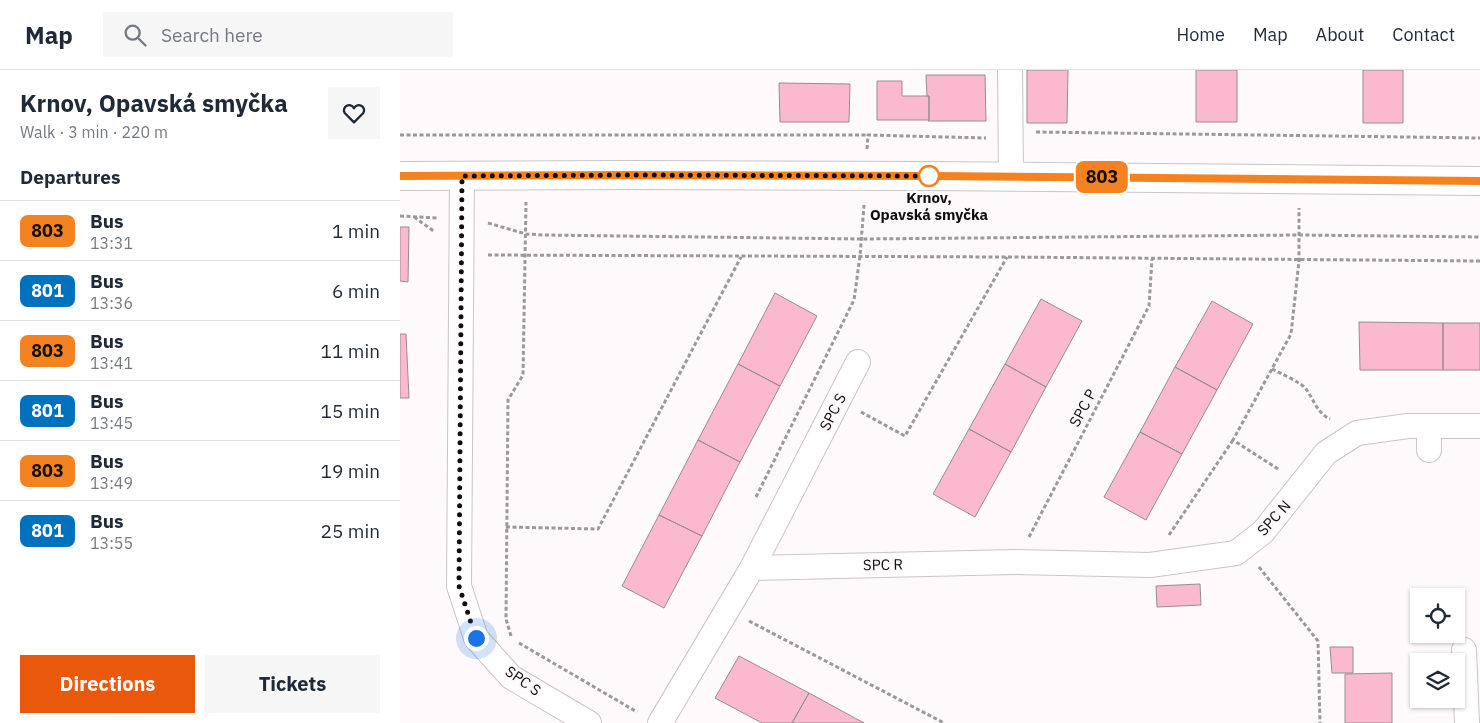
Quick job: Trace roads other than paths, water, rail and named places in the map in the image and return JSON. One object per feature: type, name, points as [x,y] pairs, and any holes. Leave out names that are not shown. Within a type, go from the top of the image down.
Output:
[{"type":"main road","points":[[400,176],[1011,176],[1480,181]]},
{"type":"street","points":[[1010,70],[1011,176]]},
{"type":"street","name":"SPC S","points":[[462,176],[459,586],[476,638],[511,677],[589,723]]},
{"type":"street","name":"SPC S","points":[[650,718],[752,568],[858,362]]},
{"type":"street","name":"SPC N","points":[[1015,562],[1150,565],[1236,553],[1263,532],[1326,453],[1357,433],[1408,426],[1480,426]]},
{"type":"street","points":[[1429,426],[1429,450]]},
{"type":"street","name":"SPC R","points":[[752,568],[1015,562]]},
{"type":"street","points":[[1464,650],[1467,723]]},
{"type":"place","name":"Krnov, Opavská smyčka","points":[[929,176]]}]
